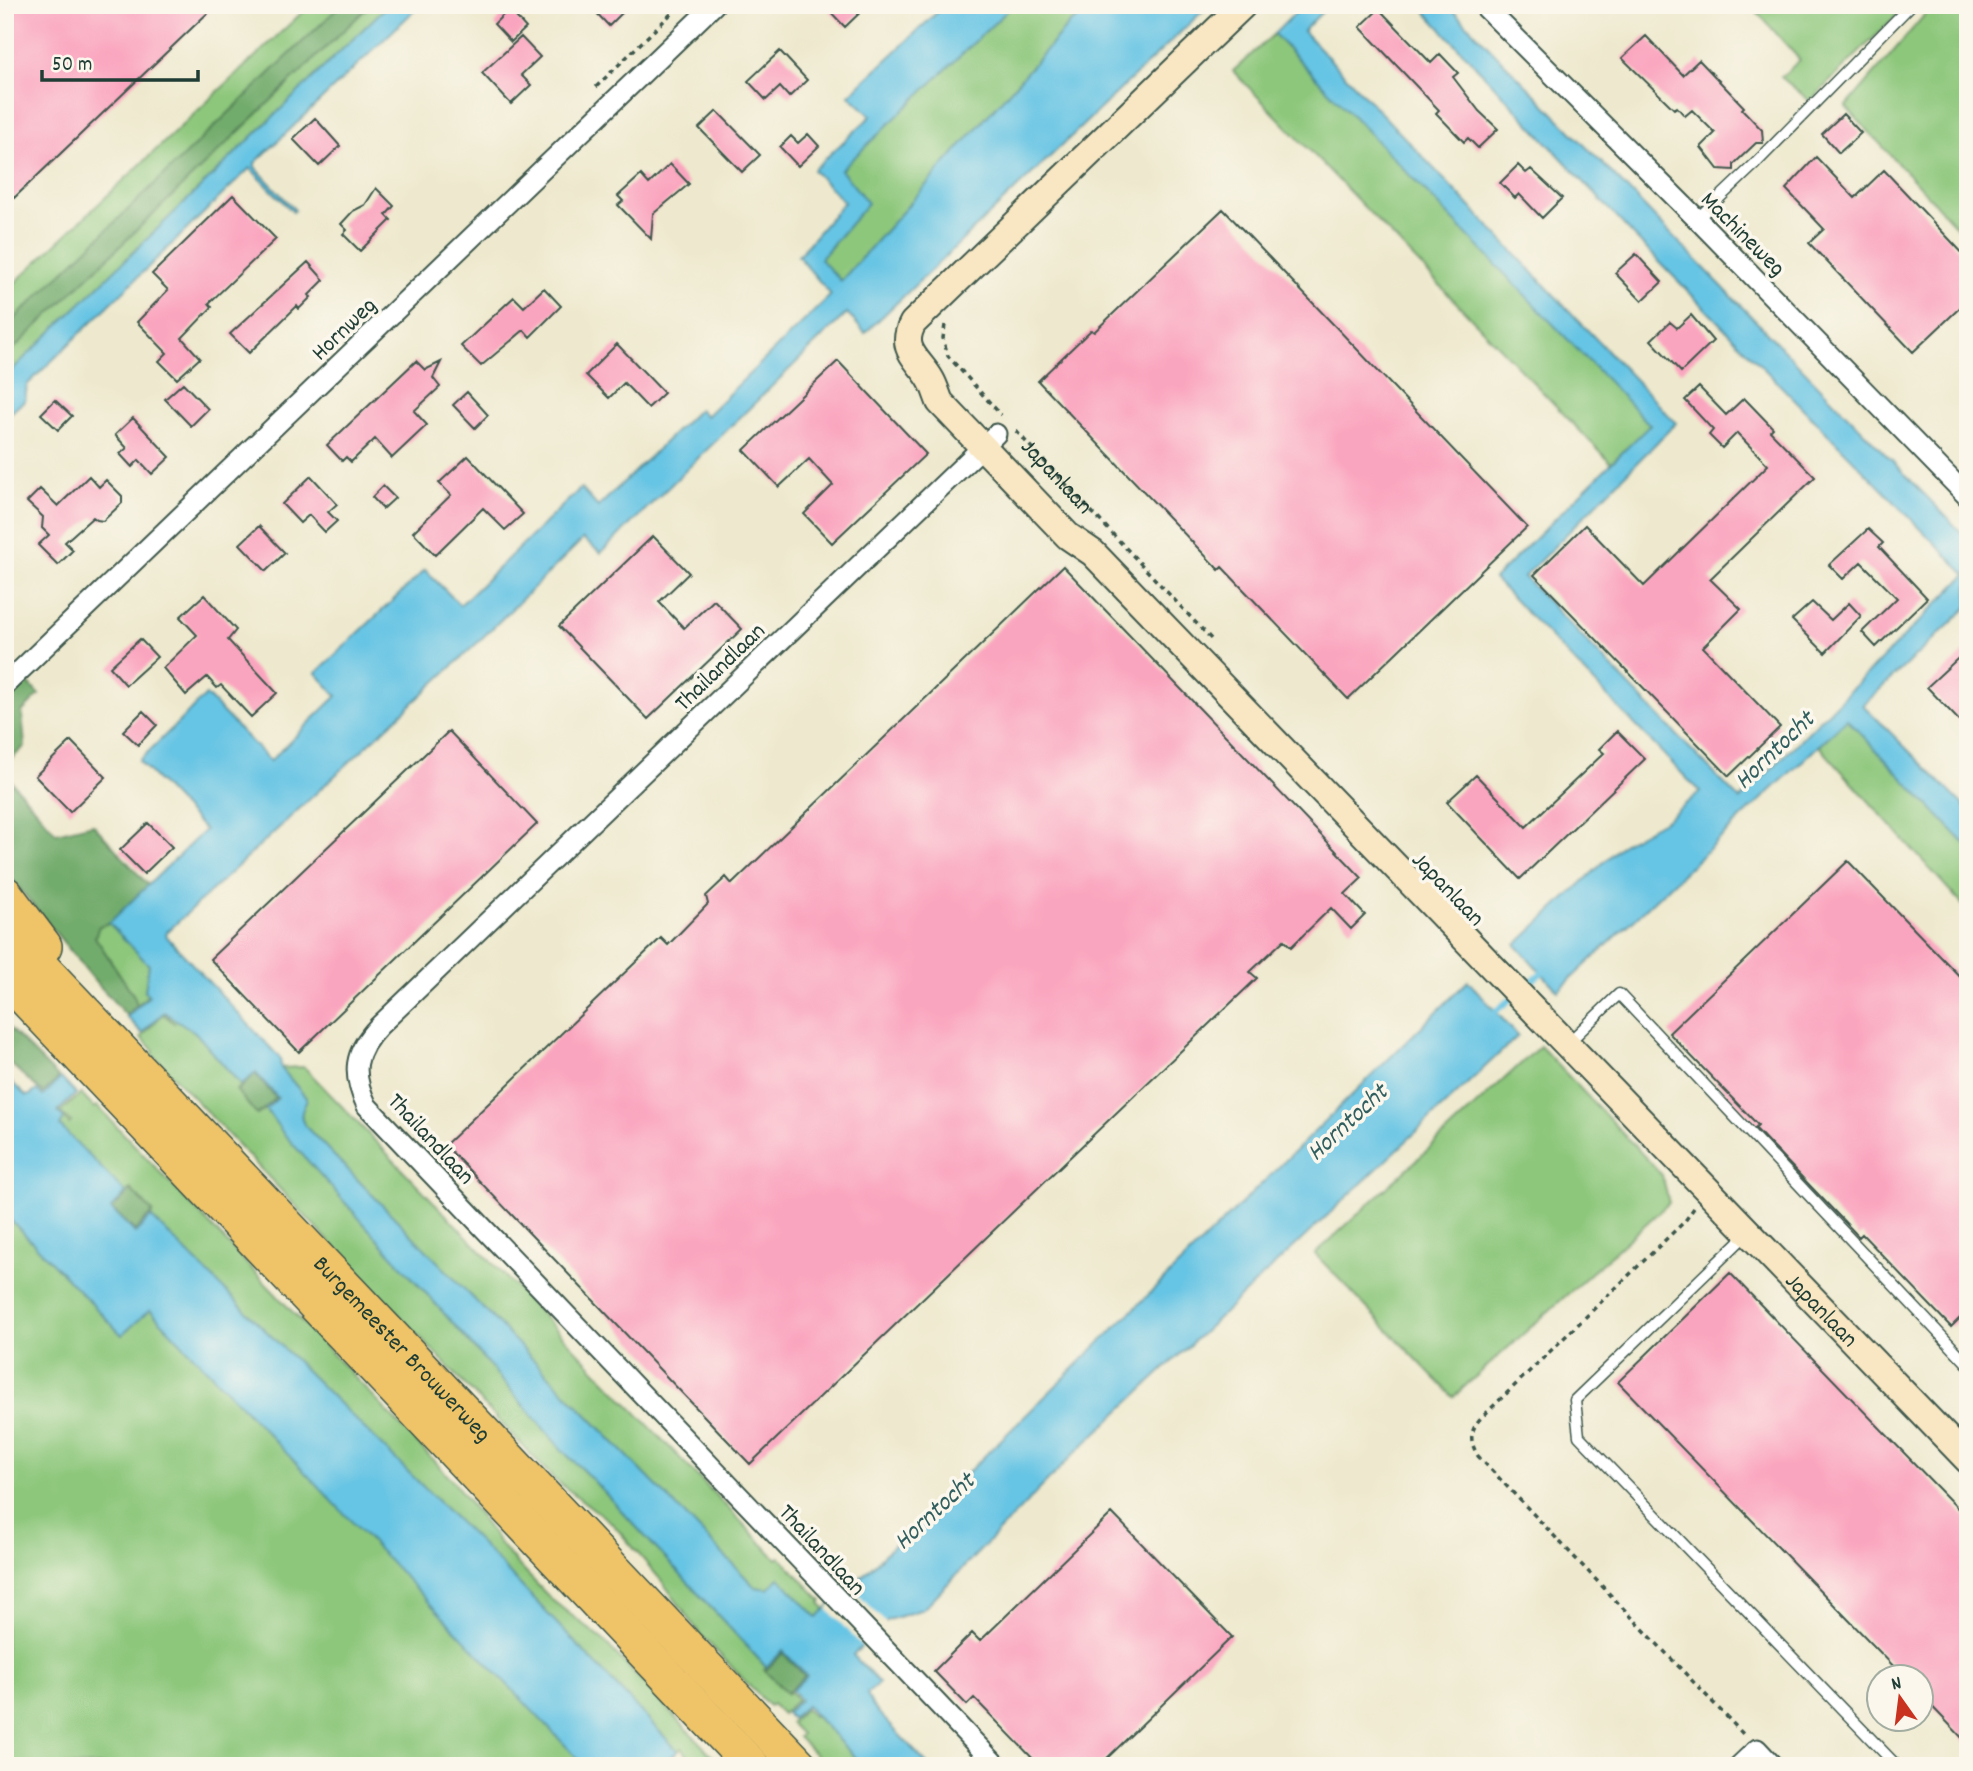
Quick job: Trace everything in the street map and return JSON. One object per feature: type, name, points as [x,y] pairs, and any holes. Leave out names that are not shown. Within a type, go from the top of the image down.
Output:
[{"type":"highway","points":[[5,894],[40,938],[79,1007]]},
{"type":"highway","name":"Burgemeester Brouwerweg","points":[[5,929],[800,1766]]},
{"type":"highway","name":"Burgemeester Brouwerweg","points":[[5,978],[752,1766]]},
{"type":"highway","points":[[5,1002],[43,1038],[89,1066]]},
{"type":"street","name":"Hornweg","points":[[5,685],[714,5]]},
{"type":"street","name":"Japanlaan","points":[[1243,5],[913,323],[907,341],[911,353],[930,378],[940,402],[990,440],[1068,536],[1093,553],[1749,1233],[1963,1446]]},
{"type":"street","name":"Machineweg","points":[[1483,5],[1697,219],[1968,497]]},
{"type":"street","name":"Thailandlaan","points":[[990,440],[379,1026],[366,1040],[356,1064],[360,1091],[368,1105],[997,1766]]},
{"type":"street","points":[[1739,1766],[1757,1749],[1773,1766]]},
{"type":"lane","points":[[1697,219],[1755,164],[1911,5]]},
{"type":"lane","points":[[1567,1044],[1619,994],[1968,1364]]},
{"type":"lane","points":[[1749,1233],[1575,1400],[1579,1436],[1897,1766]]},
{"type":"path","name":"Japanlaan","points":[[945,322],[943,338],[948,356],[1064,484],[1216,643]]},
{"type":"green space","points":[[310,5],[341,5],[5,328],[5,292]]},
{"type":"green space","points":[[341,5],[370,5],[5,357],[5,328]]},
{"type":"green space","points":[[370,5],[388,5],[7,375],[5,382],[5,357]]},
{"type":"green space","points":[[1013,5],[1104,5],[1071,22],[841,281],[820,260],[867,203],[840,170]]},
{"type":"green space","points":[[1751,5],[1907,5],[1810,101],[1781,77],[1800,60]]},
{"type":"green space","points":[[1933,5],[1962,5],[1968,12],[1968,239],[1846,107]]},
{"type":"green space","points":[[1274,34],[1651,425],[1611,463],[1233,71]]},
{"type":"green space","points":[[25,679],[39,695],[22,712],[25,746],[5,765],[5,695]]},
{"type":"green space","points":[[1847,719],[1968,847],[1968,911],[1819,746]]},
{"type":"green space","points":[[5,774],[56,833],[93,824],[148,885],[109,923],[99,926],[95,937],[134,996],[137,1005],[126,1015],[5,871]]},
{"type":"green space","points":[[109,923],[149,965],[145,991],[148,995],[137,1005],[134,996],[95,937],[99,926]]},
{"type":"green space","points":[[163,1011],[195,1032],[241,1085],[236,1090],[257,1115],[266,1109],[283,1133],[562,1450],[766,1667],[764,1670],[787,1694],[790,1692],[797,1700],[782,1714],[772,1704],[769,1706],[701,1635],[661,1580],[612,1523],[554,1479],[152,1054],[154,1051],[141,1037],[163,1014],[175,1024]]},
{"type":"green space","points":[[5,1024],[59,1078],[43,1093],[5,1059]]},
{"type":"green space","points":[[1540,1046],[1662,1175],[1669,1203],[1453,1397],[1315,1254]]},
{"type":"green space","points":[[304,1067],[777,1559],[780,1557],[822,1601],[820,1603],[827,1610],[817,1618],[779,1579],[768,1589],[755,1587],[306,1127],[301,1117],[307,1099],[281,1068]]},
{"type":"green space","points":[[255,1074],[276,1098],[257,1115],[237,1091]]},
{"type":"green space","points":[[81,1094],[94,1108],[97,1106],[101,1110],[453,1481],[507,1553],[552,1600],[603,1640],[712,1756],[717,1766],[697,1766],[681,1748],[678,1751],[490,1553],[151,1217],[153,1212],[130,1189],[126,1193],[67,1135],[59,1124],[64,1118],[69,1124],[71,1122],[60,1112]]},
{"type":"green space","points":[[131,1190],[153,1212],[135,1231],[112,1209]]},
{"type":"green space","points":[[5,1214],[122,1335],[149,1309],[586,1765],[5,1766]]},
{"type":"green space","points":[[783,1653],[805,1676],[787,1693],[765,1671]]},
{"type":"green space","points":[[805,1709],[863,1766],[826,1766],[798,1737],[801,1734],[790,1723]]},
{"type":"water","points":[[388,5],[420,5],[255,163],[255,167],[295,210],[293,212],[250,168],[27,385],[25,400],[5,418],[7,375]]},
{"type":"water","points":[[945,5],[1013,5],[841,170],[868,203],[820,259],[841,281],[1071,22],[1104,5],[1209,5],[865,333],[847,313],[601,553],[583,539],[473,647],[167,932],[166,936],[280,1058],[281,1068],[307,1099],[301,1117],[306,1127],[755,1587],[768,1589],[779,1578],[817,1617],[853,1585],[1468,981],[1518,1036],[1077,1451],[923,1609],[888,1620],[853,1655],[879,1683],[867,1694],[873,1707],[929,1766],[863,1766],[806,1706],[791,1719],[786,1713],[800,1700],[792,1690],[807,1676],[783,1651],[766,1667],[562,1450],[283,1133],[266,1109],[278,1098],[256,1073],[241,1085],[195,1032],[164,1012],[142,1033],[127,1017],[149,996],[145,991],[149,965],[109,923],[205,830],[139,761],[206,695],[270,761],[337,696],[316,673],[425,570],[460,605],[581,488],[598,507],[699,409],[706,416],[831,295],[798,256],[844,202],[813,170],[871,116],[849,95]]},
{"type":"water","points":[[1303,5],[1329,5],[1303,31],[1676,423],[1524,577],[1740,800],[1966,575],[1636,238],[1419,5],[1448,5],[1968,539],[1968,607],[1863,705],[1968,810],[1968,847],[1847,719],[1558,991],[1516,945],[1624,843],[1667,819],[1700,792],[1494,579],[1650,425],[1274,34]]},
{"type":"water","points":[[5,1076],[26,1096],[37,1090],[43,1096],[61,1078],[76,1094],[58,1111],[64,1118],[60,1126],[126,1193],[111,1209],[135,1233],[151,1217],[490,1553],[678,1751],[662,1766],[585,1766],[150,1310],[122,1335],[5,1214]]},
{"type":"pier","points":[[850,1586],[887,1624],[863,1647],[827,1609]]},
{"type":"building","points":[[5,5],[216,5],[14,198],[5,189]]},
{"type":"building","points":[[589,5],[630,5],[609,26]]},
{"type":"building","points":[[824,5],[868,5],[845,27]]},
{"type":"building","points":[[509,9],[526,28],[511,42],[494,24]]},
{"type":"building","points":[[1379,9],[1431,63],[1440,54],[1458,73],[1453,77],[1479,111],[1498,129],[1478,148],[1468,138],[1464,142],[1436,113],[1439,110],[1360,27]]},
{"type":"building","points":[[1646,36],[1683,75],[1699,60],[1762,130],[1763,143],[1756,143],[1734,164],[1734,170],[1718,169],[1701,147],[1715,133],[1692,110],[1685,116],[1677,107],[1674,109],[1622,58]]},
{"type":"building","points":[[521,37],[540,57],[521,75],[531,85],[511,104],[482,73]]},
{"type":"building","points":[[780,51],[807,80],[789,97],[780,87],[766,100],[748,81]]},
{"type":"building","points":[[717,111],[760,155],[742,172],[699,128]]},
{"type":"building","points":[[1843,114],[1861,133],[1839,153],[1822,134]]},
{"type":"building","points":[[315,118],[340,146],[319,166],[293,139]]},
{"type":"building","points":[[808,134],[819,146],[798,166],[780,147],[791,136],[798,143]]},
{"type":"building","points":[[1816,157],[1855,198],[1884,170],[1968,259],[1968,300],[1913,352],[1809,243],[1824,229],[1786,189]]},
{"type":"building","points":[[670,164],[689,184],[653,214],[651,239],[618,205],[623,201],[618,196],[641,175],[649,184]]},
{"type":"building","points":[[1518,165],[1526,173],[1531,169],[1562,198],[1542,218],[1519,194],[1515,198],[1500,183]]},
{"type":"building","points":[[376,188],[394,206],[386,215],[391,220],[360,251],[343,234],[347,230],[341,224],[353,211],[365,205]]},
{"type":"building","points":[[233,195],[276,239],[209,303],[212,307],[182,338],[200,358],[177,379],[159,361],[167,353],[137,322],[168,290],[152,274]]},
{"type":"building","points":[[1223,209],[1527,527],[1348,699],[1222,567],[1219,570],[1038,381],[1091,330],[1094,332]]},
{"type":"building","points":[[1636,254],[1662,282],[1642,301],[1615,273]]},
{"type":"building","points":[[308,262],[324,280],[299,309],[297,306],[249,353],[230,334]]},
{"type":"building","points":[[544,288],[561,306],[530,337],[524,330],[481,366],[461,346],[514,297],[524,307]]},
{"type":"building","points":[[1691,315],[1713,341],[1681,372],[1651,340],[1670,322],[1677,328]]},
{"type":"building","points":[[617,344],[664,393],[648,408],[624,383],[609,398],[586,375]]},
{"type":"building","points":[[416,361],[425,370],[441,362],[433,378],[440,387],[414,411],[427,425],[392,458],[375,439],[351,462],[346,457],[342,461],[327,445]]},
{"type":"building","points":[[838,361],[926,454],[832,543],[804,514],[833,485],[809,459],[779,487],[744,450]]},
{"type":"building","points":[[183,383],[208,409],[191,426],[165,399]]},
{"type":"building","points":[[1699,387],[1726,415],[1744,398],[1773,428],[1770,431],[1815,477],[1710,579],[1741,609],[1703,647],[1780,727],[1729,776],[1534,575],[1585,525],[1644,586],[1768,465],[1737,433],[1722,448],[1709,435],[1713,430],[1685,400]]},
{"type":"building","points":[[467,392],[488,415],[475,428],[453,405]]},
{"type":"building","points":[[55,400],[72,416],[58,430],[41,414]]},
{"type":"building","points":[[133,418],[170,457],[152,474],[139,460],[132,467],[120,454],[127,448],[115,435]]},
{"type":"building","points":[[468,456],[523,514],[505,530],[483,508],[435,555],[413,532],[451,495],[439,483]]},
{"type":"building","points":[[89,476],[99,487],[106,480],[122,496],[122,503],[103,521],[93,517],[65,542],[73,550],[58,565],[38,545],[49,535],[42,528],[43,517],[27,502],[40,489],[58,506]]},
{"type":"building","points":[[311,476],[337,504],[328,512],[337,521],[325,532],[309,515],[300,523],[282,504]]},
{"type":"building","points":[[383,486],[395,498],[383,509],[372,497]]},
{"type":"building","points":[[259,526],[285,553],[266,571],[240,544]]},
{"type":"building","points":[[1868,529],[1883,543],[1879,547],[1927,598],[1876,647],[1862,632],[1897,598],[1861,562],[1843,579],[1829,565]]},
{"type":"building","points":[[653,536],[689,573],[659,602],[684,628],[714,600],[742,629],[648,719],[559,626]]},
{"type":"building","points":[[1063,566],[1362,878],[1345,894],[1365,915],[1351,929],[1331,908],[1291,947],[1284,940],[1250,972],[1257,978],[750,1464],[445,1145],[661,938],[668,945],[708,904],[706,896],[726,877],[732,884]]},
{"type":"building","points":[[204,595],[236,630],[228,640],[277,693],[251,717],[221,685],[217,688],[207,677],[186,695],[163,668],[197,635],[180,617]]},
{"type":"building","points":[[1812,602],[1831,620],[1849,603],[1861,616],[1825,653],[1792,620]]},
{"type":"building","points":[[140,639],[157,657],[126,685],[110,667]]},
{"type":"building","points":[[1968,649],[1968,730],[1927,687]]},
{"type":"building","points":[[143,711],[157,725],[138,745],[123,731]]},
{"type":"building","points":[[449,731],[537,824],[299,1052],[210,959]]},
{"type":"building","points":[[1617,731],[1645,759],[1520,879],[1447,802],[1476,775],[1526,827],[1604,753],[1599,749]]},
{"type":"building","points":[[71,741],[106,777],[70,812],[35,776]]},
{"type":"building","points":[[148,823],[172,847],[144,874],[120,850]]},
{"type":"building","points":[[1848,861],[1968,985],[1968,1310],[1951,1327],[1862,1234],[1859,1237],[1755,1128],[1758,1125],[1669,1033]]},
{"type":"building","points":[[1730,1273],[1968,1519],[1968,1744],[1934,1709],[1934,1662],[1889,1662],[1618,1382]]},
{"type":"building","points":[[1112,1513],[1232,1637],[1099,1766],[1040,1766],[974,1698],[967,1705],[934,1671],[972,1633],[980,1641]]},
{"type":"waterway","name":"Horntocht","points":[[1522,989],[1546,969]]},
{"type":"waterway","name":"Horntocht","points":[[1490,1016],[1514,996]]}]
